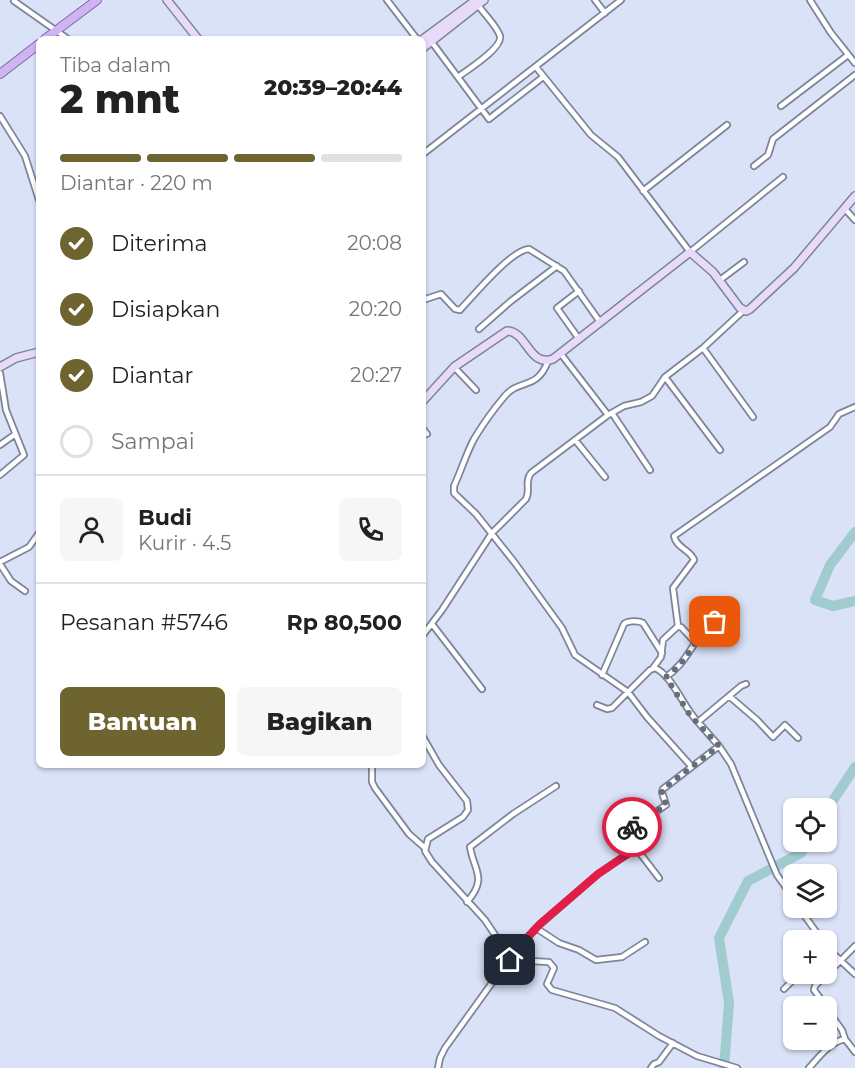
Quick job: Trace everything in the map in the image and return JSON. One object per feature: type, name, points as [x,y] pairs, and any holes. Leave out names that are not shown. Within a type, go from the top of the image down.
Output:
[{"type":"main road","points":[[49,36],[97,0]]},
{"type":"main road","points":[[0,74],[36,46]]},
{"type":"street","points":[[8,0],[14,0],[64,36]]},
{"type":"street","points":[[167,0],[196,36]]},
{"type":"street","points":[[387,0],[415,36]]},
{"type":"street","points":[[596,0],[605,13]]},
{"type":"street","points":[[426,152],[621,0]]},
{"type":"street","points":[[781,106],[852,58],[825,25],[810,0]]},
{"type":"street","points":[[458,77],[495,49],[500,42],[499,34],[479,2],[427,39],[489,119],[543,77]]},
{"type":"street","points":[[536,66],[591,135],[618,157],[690,252],[720,280],[743,310]]},
{"type":"street","points":[[754,166],[768,155],[773,139],[855,75]]},
{"type":"street","points":[[0,116],[25,156],[36,182]]},
{"type":"street","points":[[643,191],[727,125]]},
{"type":"street","points":[[691,766],[628,692],[575,655],[562,628],[492,533],[476,514],[454,495],[454,486],[474,440],[508,392],[537,379],[544,372],[548,361],[579,340],[783,177]]},
{"type":"street","points":[[426,631],[492,533],[529,495],[527,483],[529,476],[610,414],[624,406],[647,400],[652,396],[665,377],[703,348],[743,310],[750,309],[794,268],[855,196]]},
{"type":"street","points":[[844,208],[855,220]]},
{"type":"street","points":[[426,299],[441,294],[457,310],[460,310],[493,275],[524,249],[531,249],[564,271],[600,323]]},
{"type":"street","points":[[720,280],[744,262]]},
{"type":"street","points":[[479,329],[557,266]]},
{"type":"street","points":[[579,291],[557,308],[579,340]]},
{"type":"street","points":[[426,398],[453,367],[510,330],[515,332],[536,357],[548,361]]},
{"type":"street","points":[[703,348],[753,417]]},
{"type":"street","points":[[0,367],[16,358],[36,353]]},
{"type":"street","points":[[561,354],[610,414],[650,470]]},
{"type":"street","points":[[453,367],[476,390]]},
{"type":"street","points":[[0,373],[6,410],[14,435],[24,455],[0,475]]},
{"type":"street","points":[[665,377],[720,450]]},
{"type":"street","points":[[678,626],[673,588],[694,560],[692,555],[676,542],[674,536],[830,427],[839,414],[855,407]]},
{"type":"street","points":[[0,445],[14,435]]},
{"type":"street","points":[[576,441],[605,477]]},
{"type":"street","points":[[25,591],[11,581],[0,563],[29,547],[36,537]]},
{"type":"street","points":[[602,675],[626,622],[637,620],[642,622],[662,653]]},
{"type":"street","points":[[666,677],[685,660],[704,630],[715,622],[723,627]]},
{"type":"street","points":[[432,624],[482,689]]},
{"type":"street","points":[[678,626],[683,628],[695,642]]},
{"type":"street","points":[[597,705],[609,710],[653,669],[662,653],[663,640],[678,626]]},
{"type":"street","points":[[653,669],[661,671],[666,677],[686,709],[719,746],[734,770],[770,860],[783,883]]},
{"type":"street","points":[[698,722],[746,684]]},
{"type":"street","points":[[729,696],[773,737],[785,725],[798,738]]},
{"type":"street","points":[[425,848],[428,838],[463,818],[468,810],[467,801],[439,765],[426,742]]},
{"type":"street","points":[[659,878],[627,833],[666,805],[662,790],[719,746]]},
{"type":"street","points":[[372,768],[372,782],[375,788],[409,834],[425,848],[432,862],[485,920],[497,938],[515,951]]},
{"type":"street","points":[[467,902],[476,893],[479,883],[479,872],[470,847],[513,814],[556,786]]},
{"type":"street","points":[[438,1068],[445,1048],[515,951],[536,928],[598,874],[636,848]]},
{"type":"street","points":[[536,928],[559,943],[579,950],[596,960],[622,957],[645,942]]},
{"type":"street","points":[[818,996],[814,990],[855,946]]},
{"type":"street","points":[[837,957],[855,974]]},
{"type":"street","points":[[510,960],[549,962],[554,968],[547,984],[552,990],[615,1008],[673,1044],[697,1056],[735,1068]]},
{"type":"street","points":[[784,989],[789,984]]},
{"type":"street","points":[[837,1023],[855,1052]]},
{"type":"street","points":[[809,1068],[831,1046],[845,1039]]},
{"type":"street","points":[[651,1068],[659,1062],[673,1044]]},
{"type":"waterway","points":[[855,532],[830,565],[815,600],[833,606],[855,601]]},
{"type":"waterway","points":[[835,798],[855,767]]},
{"type":"waterway","points":[[724,1068],[729,1003],[719,938],[748,881],[802,852]]},
{"type":"way so far","points":[[632,827],[666,805],[663,789],[719,746],[690,715],[666,677],[678,668],[699,636],[715,622]]},
{"type":"route","points":[[510,960],[515,951],[541,923],[603,870],[636,848],[627,833],[632,827]]}]
